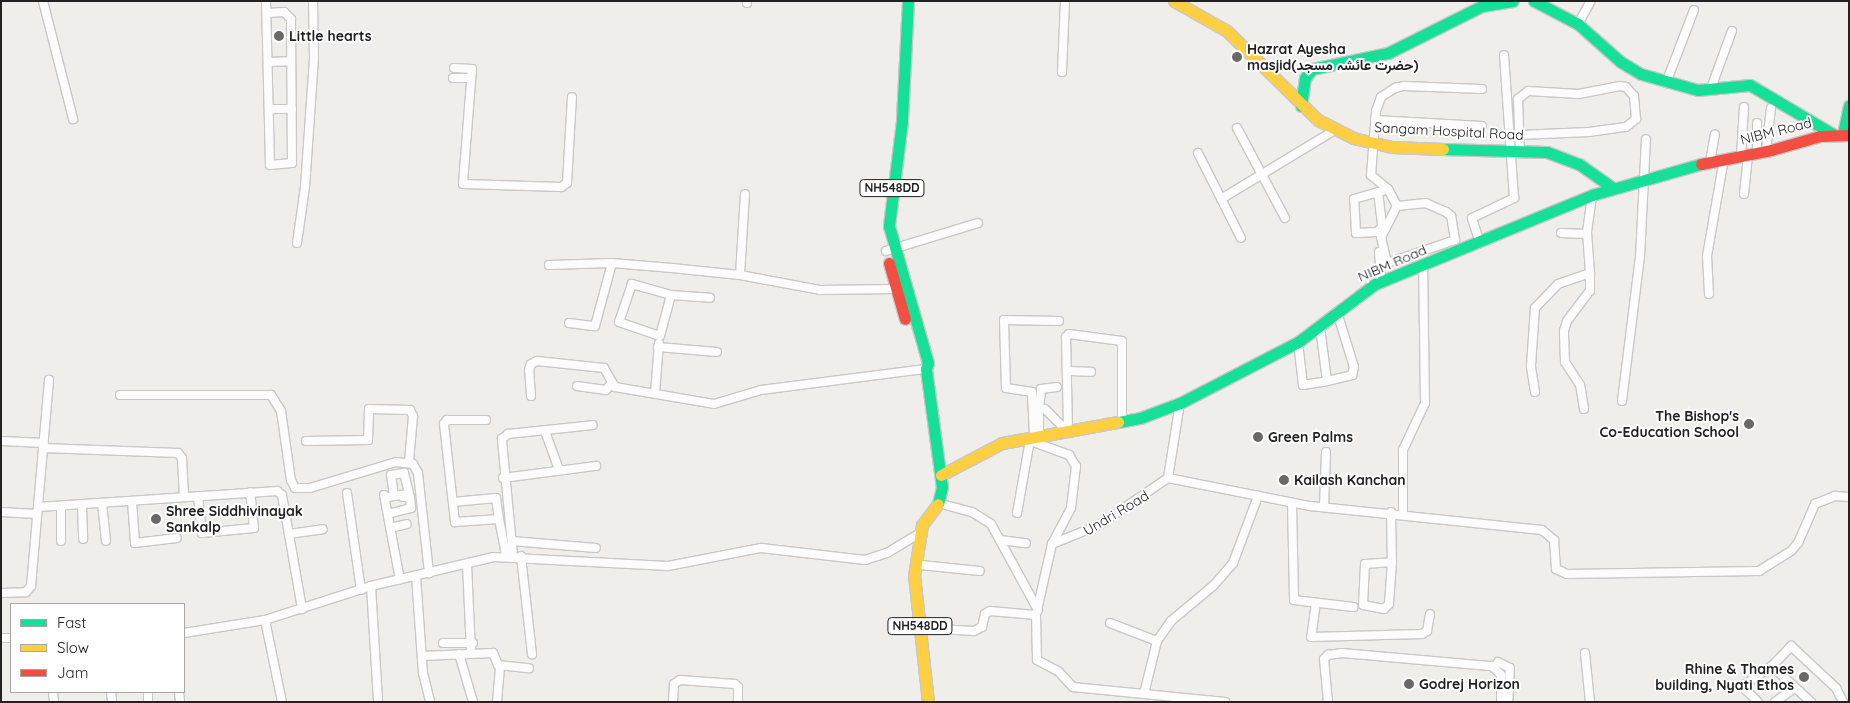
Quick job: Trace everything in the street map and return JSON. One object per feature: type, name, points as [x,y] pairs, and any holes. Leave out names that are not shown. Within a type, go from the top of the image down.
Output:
[{"type":"main road","name":"Sangam Hospital Road","points":[[1174,1],[1227,30],[1300,106],[1335,130],[1372,144],[1516,150],[1561,155],[1613,188]]},
{"type":"main road","points":[[1300,106],[1305,78],[1312,69],[1388,53],[1482,6],[1513,1]]},
{"type":"main road","points":[[1534,1],[1578,24],[1628,66],[1666,83],[1710,91],[1744,84],[1755,87],[1841,134],[1849,106]]},
{"type":"main road","name":"NH548DD","points":[[904,4],[902,121],[889,208],[889,250],[895,289],[920,366],[926,369]]},
{"type":"main road","name":"NIBM Road","points":[[941,475],[982,450],[1067,430],[1122,421],[1180,403],[1298,342],[1320,327],[1364,290],[1592,195],[1645,178],[1710,162],[1841,134]]},
{"type":"main road","name":"NH548DD","points":[[889,250],[928,363],[926,369],[941,475],[938,503],[925,520],[919,534],[914,576],[936,702]]},
{"type":"main road","name":"NH548DD","points":[[917,551],[921,564],[928,702]]},
{"type":"street","points":[[43,1],[73,120]]},
{"type":"street","points":[[266,1],[270,165],[292,163],[290,18],[281,11],[267,13]]},
{"type":"street","points":[[297,243],[305,186],[314,58],[313,1]]},
{"type":"street","points":[[1062,72],[1065,1]]},
{"type":"street","points":[[1578,24],[1591,1]]},
{"type":"street","points":[[1666,83],[1694,10]]},
{"type":"street","points":[[1710,91],[1732,32]]},
{"type":"street","points":[[1504,55],[1516,150]]},
{"type":"street","points":[[268,62],[291,61]]},
{"type":"street","points":[[454,68],[472,69],[463,184],[561,187],[567,183],[572,97]]},
{"type":"street","points":[[453,78],[471,78]]},
{"type":"street","points":[[1480,243],[1472,218],[1514,198],[1516,150],[1519,135],[1518,99],[1528,91],[1579,94],[1620,86],[1626,87],[1634,96],[1636,119],[1626,127],[1589,132],[1519,135]]},
{"type":"street","points":[[1397,206],[1388,189],[1371,175],[1375,120],[1381,97],[1395,88],[1482,89]]},
{"type":"street","points":[[1744,107],[1753,154]]},
{"type":"street","points":[[1753,154],[1771,108]]},
{"type":"street","points":[[269,110],[292,109]]},
{"type":"street","points":[[1375,120],[1482,126]]},
{"type":"street","points":[[1744,194],[1753,154],[1757,123]]},
{"type":"street","points":[[1237,128],[1285,218]]},
{"type":"street","points":[[1221,199],[1335,130]]},
{"type":"street","points":[[1710,162],[1715,134]]},
{"type":"street","points":[[1622,401],[1640,257],[1646,139]]},
{"type":"street","points":[[1198,153],[1241,238]]},
{"type":"street","points":[[1709,294],[1707,256],[1724,159]]},
{"type":"street","points":[[1378,192],[1382,227],[1377,232],[1356,233],[1354,199],[1388,189]]},
{"type":"street","points":[[740,276],[745,194]]},
{"type":"street","points":[[1584,409],[1582,391],[1564,357],[1564,331],[1567,321],[1590,291],[1587,234],[1592,195]]},
{"type":"street","points":[[1426,203],[1446,212],[1451,216],[1454,240],[1387,263],[1381,237],[1397,206],[1426,203]]},
{"type":"street","points":[[889,250],[978,223]]},
{"type":"street","points":[[1561,233],[1587,234]]},
{"type":"street","points":[[1379,252],[1382,281]]},
{"type":"street","points":[[569,323],[595,326],[612,263]]},
{"type":"street","points":[[549,265],[612,263],[740,276],[820,290],[895,289]]},
{"type":"street","points":[[1403,514],[1403,450],[1425,403],[1423,265]]},
{"type":"street","points":[[1535,392],[1531,366],[1537,304],[1558,284],[1590,273]]},
{"type":"street","points":[[660,336],[625,326],[619,322],[619,315],[632,284],[670,295],[710,298]]},
{"type":"street","points":[[655,392],[658,347],[670,295]]},
{"type":"street","points":[[1298,342],[1303,385],[1352,375],[1355,370],[1337,312]]},
{"type":"street","points":[[1059,322],[1004,320],[1006,388],[1032,392],[1039,409],[1067,430]]},
{"type":"street","points":[[1320,327],[1327,381]]},
{"type":"street","points":[[1067,430],[1067,335],[1122,341],[1122,421]]},
{"type":"street","points":[[658,347],[717,352]]},
{"type":"street","points":[[531,396],[529,367],[537,361],[604,368],[608,372],[611,384]]},
{"type":"street","points":[[611,384],[714,404],[761,390],[926,369]]},
{"type":"street","points":[[1067,370],[1092,372]]},
{"type":"street","points":[[1,594],[21,593],[30,588],[49,380]]},
{"type":"street","points":[[577,386],[606,390],[611,384]]},
{"type":"street","points":[[1017,513],[1031,438],[1039,409],[1039,391],[1057,387]]},
{"type":"street","points":[[120,396],[271,395],[281,411],[291,480],[295,488],[310,488],[396,462],[409,462]]},
{"type":"street","points":[[1180,403],[1168,478],[1292,503],[1391,512],[1548,532],[1554,540],[1556,569],[1561,574],[1750,574],[1770,566],[1792,551],[1803,535],[1815,504],[1835,496],[1849,497]]},
{"type":"street","points":[[306,441],[368,440],[369,409],[410,410],[413,416],[409,462],[418,473],[429,573]]},
{"type":"street","points":[[486,420],[448,420],[444,424],[452,502],[455,522],[499,520]]},
{"type":"street","points":[[532,654],[513,556],[500,441],[504,436],[593,425]]},
{"type":"street","points":[[546,434],[559,470]]},
{"type":"street","points":[[1031,438],[1069,456],[1076,466],[1071,508],[1052,544],[1037,612],[1037,660],[1058,671],[1070,685],[1077,689],[1225,702]]},
{"type":"street","points":[[1,442],[178,453],[182,458],[184,497]]},
{"type":"street","points":[[1324,507],[1326,452]]},
{"type":"street","points":[[503,478],[596,466]]},
{"type":"street","name":"Undri Road","points":[[1052,544],[1099,525],[1168,478]]},
{"type":"street","points":[[198,496],[202,533],[254,528],[250,492]]},
{"type":"street","points":[[1,512],[37,511],[61,506],[250,492],[280,492],[302,609]]},
{"type":"street","points":[[348,493],[361,590]]},
{"type":"street","points":[[385,498],[394,496]]},
{"type":"street","points":[[385,498],[409,496],[412,506],[388,514]]},
{"type":"street","points":[[1144,694],[1157,641],[1171,621],[1214,585],[1233,563],[1258,496]]},
{"type":"street","points":[[385,498],[400,580]]},
{"type":"street","points":[[452,502],[496,498],[499,520],[513,556]]},
{"type":"street","points":[[132,501],[135,543],[177,538]]},
{"type":"street","points":[[102,503],[106,541]]},
{"type":"street","points":[[938,503],[980,516],[991,524],[1037,612]]},
{"type":"street","points":[[1292,503],[1294,600],[1354,607]]},
{"type":"street","points":[[82,505],[83,540]]},
{"type":"street","points":[[61,506],[61,541]]},
{"type":"street","points":[[1391,512],[1392,562],[1387,608],[1363,605],[1365,564],[1392,562]]},
{"type":"street","points":[[390,528],[407,524]]},
{"type":"street","points":[[289,534],[323,529]]},
{"type":"street","points":[[185,633],[265,620],[371,586],[467,564],[513,556],[668,566],[761,548],[858,560],[886,553],[919,534]]},
{"type":"street","points":[[1000,540],[1026,543]]},
{"type":"street","points":[[512,541],[596,548]]},
{"type":"street","points":[[467,564],[473,643],[471,653]]},
{"type":"street","points":[[921,564],[980,571]]},
{"type":"street","points":[[416,576],[422,656],[430,702]]},
{"type":"street","points":[[371,586],[378,702]]},
{"type":"street","points":[[1316,603],[1311,637],[1422,634],[1427,631],[1430,614]]},
{"type":"street","points":[[924,628],[974,631],[982,628],[985,614],[990,611],[1037,612]]},
{"type":"street","points":[[265,620],[282,702]]},
{"type":"street","points":[[1110,623],[1157,641]]},
{"type":"street","points":[[443,643],[473,643]]},
{"type":"street","points":[[1758,702],[1746,690],[1746,684],[1772,666],[1791,646],[1836,688],[1843,702]]},
{"type":"street","points":[[422,656],[471,653],[493,654],[500,666],[497,702]]},
{"type":"street","points":[[1328,702],[1324,659],[1328,654],[1342,653],[1492,666],[1500,675],[1501,702]]},
{"type":"street","points":[[1585,653],[1590,702]]},
{"type":"street","points":[[459,654],[473,702]]},
{"type":"street","points":[[1498,662],[1510,668],[1508,702]]},
{"type":"street","points":[[500,666],[530,668]]},
{"type":"street","points":[[1772,666],[1811,702]]},
{"type":"street","points":[[673,702],[674,684],[680,680],[735,684],[738,687],[738,702]]},
{"type":"street","points":[[1775,702],[1794,688]]},
{"type":"traffic: fast","points":[[908,1],[902,121],[889,226],[928,363],[926,369],[942,487],[938,504]]},
{"type":"traffic: fast","points":[[1301,106],[1305,78],[1312,69],[1388,53],[1482,6],[1513,1]]},
{"type":"traffic: fast","points":[[1534,1],[1578,24],[1621,62],[1641,74],[1698,90],[1750,85],[1833,134]]},
{"type":"traffic: fast","points":[[1843,134],[1849,106]]},
{"type":"traffic: fast","points":[[1443,149],[1547,152],[1579,164],[1613,188]]},
{"type":"traffic: fast","points":[[1118,422],[1140,418],[1180,403],[1298,342],[1375,284],[1592,195],[1701,164]]},
{"type":"traffic: slow","points":[[1174,1],[1227,31],[1318,120],[1353,138],[1392,147],[1443,149]]},
{"type":"traffic: slow","points":[[941,475],[1002,443],[1118,422]]},
{"type":"traffic: slow","points":[[928,702],[914,576],[922,525],[938,504]]},
{"type":"traffic: jam","points":[[1701,164],[1771,150],[1820,136],[1849,135]]},
{"type":"traffic: jam","points":[[889,263],[905,319]]},
{"type":"place","name":"Little hearts","points":[[279,36]]},
{"type":"place","name":"Hazrat Ayesha masjid(حضرت عائشہ مسجد)","points":[[1237,57]]},
{"type":"place","name":"The Bishop's Co-Education School","points":[[1749,424]]},
{"type":"place","name":"Green Palms","points":[[1258,437]]},
{"type":"place","name":"Kailash Kanchan","points":[[1284,480]]},
{"type":"place","name":"Shree Siddhivinayak Sankalp","points":[[156,519]]},
{"type":"place","name":"Rhine & Thames building, Nyati Ethos","points":[[1804,677]]},
{"type":"place","name":"Godrej Horizon","points":[[1409,684]]}]
